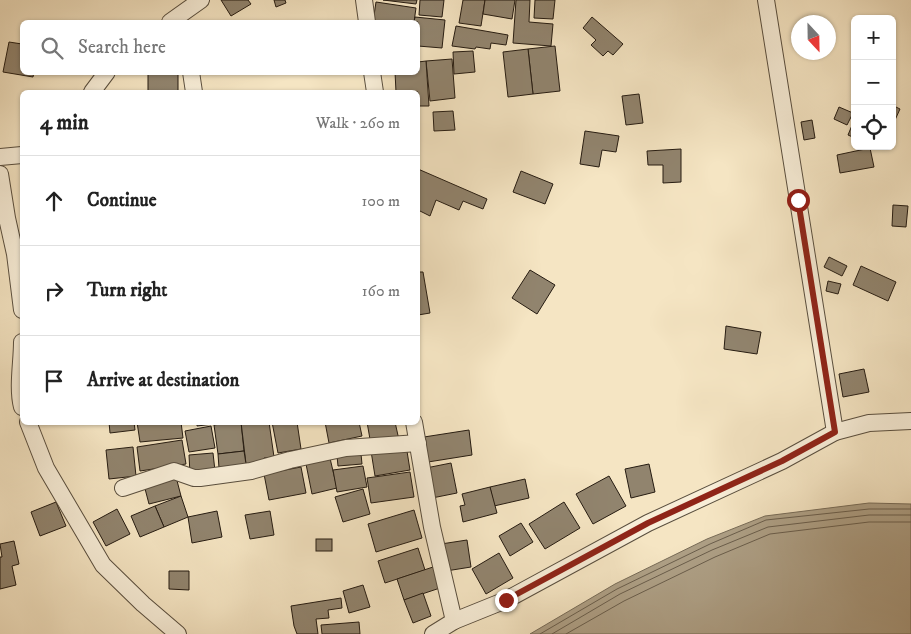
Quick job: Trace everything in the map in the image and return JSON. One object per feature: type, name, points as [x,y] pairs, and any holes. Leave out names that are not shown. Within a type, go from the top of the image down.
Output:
[{"type":"street","points":[[173,20],[201,0]]},
{"type":"street","points":[[364,0],[367,20]]},
{"type":"street","points":[[766,0],[835,432]]},
{"type":"street","points":[[94,90],[105,75]]},
{"type":"street","points":[[191,75],[194,90]]},
{"type":"street","points":[[372,75],[375,90]]},
{"type":"street","points":[[0,157],[20,155]]},
{"type":"street","points":[[0,174],[6,218],[15,254],[20,294]]},
{"type":"street","points":[[433,634],[454,621],[506,600],[648,523],[782,461],[835,432],[869,423],[911,421]]},
{"type":"street","points":[[29,425],[46,468],[103,565],[143,604],[178,634]]},
{"type":"street","points":[[415,425],[432,527],[454,621]]},
{"type":"street","points":[[123,488],[174,470],[194,478],[200,478],[251,471],[290,460],[346,448],[418,443]]},
{"type":"water","points":[[869,503],[911,504],[911,634],[530,634],[615,584],[707,539],[765,516]]},
{"type":"building","points":[[221,0],[248,0],[251,4],[231,16]]},
{"type":"building","points":[[274,0],[285,0],[286,3],[276,7]]},
{"type":"building","points":[[383,0],[417,0],[416,4]]},
{"type":"building","points":[[420,0],[444,0],[442,17],[419,15]]},
{"type":"building","points":[[463,0],[485,0],[481,26],[459,23]]},
{"type":"building","points":[[485,0],[515,0],[512,19],[483,14]]},
{"type":"building","points":[[516,0],[530,0],[529,22],[553,24],[551,46],[513,43]]},
{"type":"building","points":[[535,0],[555,0],[553,19],[534,18]]},
{"type":"building","points":[[376,2],[416,8],[414,20],[373,20]]},
{"type":"building","points":[[415,17],[445,20],[442,48],[420,46],[420,20],[414,20]]},
{"type":"building","points":[[592,17],[623,44],[613,55],[608,51],[603,56],[591,45],[596,40],[583,28]]},
{"type":"building","points":[[456,26],[508,35],[506,45],[491,43],[490,49],[452,46]]},
{"type":"building","points":[[9,42],[20,44],[20,75],[3,72]]},
{"type":"building","points":[[555,46],[560,91],[533,94],[528,49]]},
{"type":"building","points":[[528,49],[533,94],[508,97],[503,52]]},
{"type":"building","points":[[473,51],[475,72],[454,74],[453,52]]},
{"type":"building","points":[[452,59],[455,98],[430,101],[426,61]]},
{"type":"building","points":[[426,61],[429,106],[420,106],[420,90],[396,90],[395,75],[420,75],[420,62]]},
{"type":"building","points":[[148,75],[178,75],[178,90],[148,90]]},
{"type":"building","points":[[639,94],[643,123],[626,125],[622,96]]},
{"type":"building","points":[[839,107],[851,112],[847,125],[834,119]]},
{"type":"building","points":[[896,107],[900,109],[896,118]]},
{"type":"building","points":[[453,111],[455,130],[434,131],[433,112]]},
{"type":"building","points":[[812,120],[815,138],[804,140],[801,122]]},
{"type":"building","points":[[585,131],[619,136],[616,152],[602,150],[599,167],[580,164]]},
{"type":"building","points":[[681,149],[681,182],[663,183],[663,165],[648,165],[647,151]]},
{"type":"building","points":[[870,150],[874,167],[840,173],[837,155]]},
{"type":"building","points":[[420,170],[487,199],[483,209],[463,201],[459,210],[436,200],[430,216],[420,211]]},
{"type":"building","points":[[521,171],[553,184],[545,204],[513,192]]},
{"type":"building","points":[[893,205],[908,206],[906,227],[892,226]]},
{"type":"building","points":[[829,257],[847,266],[842,276],[824,267]]},
{"type":"building","points":[[861,266],[896,282],[888,301],[853,285]]},
{"type":"building","points":[[530,270],[555,285],[537,314],[512,298]]},
{"type":"building","points":[[420,272],[423,272],[430,313],[420,315]]},
{"type":"building","points":[[828,281],[841,284],[838,294],[826,291]]},
{"type":"building","points":[[726,326],[761,332],[757,354],[724,349]]},
{"type":"building","points":[[864,369],[869,392],[843,397],[839,374]]},
{"type":"building","points":[[109,425],[134,425],[135,430],[110,433]]},
{"type":"building","points":[[137,425],[181,425],[183,438],[140,442]]},
{"type":"building","points":[[214,425],[241,425],[244,451],[218,454]]},
{"type":"building","points":[[241,425],[269,425],[274,457],[264,458],[265,462],[246,464]]},
{"type":"building","points":[[273,425],[297,425],[301,449],[278,453]]},
{"type":"building","points":[[326,425],[360,425],[362,436],[329,443]]},
{"type":"building","points":[[368,425],[396,425],[399,440],[371,445]]},
{"type":"building","points":[[211,426],[215,448],[189,452],[185,431]]},
{"type":"building","points":[[469,430],[472,455],[428,462],[424,437]]},
{"type":"building","points":[[182,440],[186,464],[140,471],[137,447]]},
{"type":"building","points":[[406,445],[410,470],[375,476],[371,451]]},
{"type":"building","points":[[133,447],[136,476],[109,479],[106,450]]},
{"type":"building","points":[[244,451],[246,464],[219,468],[218,454]]},
{"type":"building","points":[[213,453],[215,471],[190,474],[189,455]]},
{"type":"building","points":[[329,454],[337,488],[312,494],[305,459]]},
{"type":"building","points":[[361,454],[362,464],[338,466],[337,456]]},
{"type":"building","points":[[451,463],[457,493],[432,498],[426,468]]},
{"type":"building","points":[[649,464],[655,492],[631,498],[625,469]]},
{"type":"building","points":[[363,466],[367,487],[337,492],[333,470]]},
{"type":"building","points":[[301,467],[306,493],[269,500],[264,474]]},
{"type":"building","points":[[410,472],[414,497],[371,503],[367,478]]},
{"type":"building","points":[[175,473],[181,496],[149,504],[143,481]]},
{"type":"building","points":[[609,476],[626,506],[593,524],[576,494]]},
{"type":"building","points":[[525,479],[529,498],[494,506],[490,487]]},
{"type":"building","points":[[490,487],[497,513],[463,522],[460,506],[465,505],[462,494]]},
{"type":"building","points":[[363,489],[370,514],[343,522],[335,497]]},
{"type":"building","points":[[181,496],[188,517],[164,527],[155,506]]},
{"type":"building","points":[[56,502],[66,526],[40,536],[31,512]]},
{"type":"building","points":[[564,502],[580,528],[545,549],[529,524]]},
{"type":"building","points":[[155,506],[164,527],[140,537],[131,516]]},
{"type":"building","points":[[117,509],[130,534],[106,546],[93,522]]},
{"type":"building","points":[[414,510],[422,538],[376,552],[368,524]]},
{"type":"building","points":[[217,511],[222,537],[192,543],[188,517]]},
{"type":"building","points":[[270,511],[274,535],[250,539],[245,515]]},
{"type":"building","points":[[521,523],[533,542],[510,556],[499,536]]},
{"type":"building","points":[[316,539],[332,539],[332,551],[316,551]]},
{"type":"building","points":[[467,540],[471,567],[446,571],[441,544]]},
{"type":"building","points":[[14,541],[19,564],[12,566],[16,585],[0,589],[0,557],[2,557],[0,544]]},
{"type":"building","points":[[418,548],[425,570],[385,583],[378,561]]},
{"type":"building","points":[[499,553],[513,578],[486,594],[472,569]]},
{"type":"building","points":[[436,566],[443,587],[404,600],[397,579]]},
{"type":"building","points":[[169,571],[189,571],[189,590],[169,589]]},
{"type":"building","points":[[363,585],[370,607],[349,613],[343,591]]},
{"type":"building","points":[[423,593],[431,616],[413,623],[404,600]]},
{"type":"building","points":[[341,598],[342,608],[328,610],[329,618],[316,619],[318,634],[297,634],[291,606]]},
{"type":"building","points":[[359,622],[360,634],[322,634],[321,625]]},
{"type":"route","points":[[506,600],[578,559],[648,523],[782,461],[835,432],[798,200]]}]
